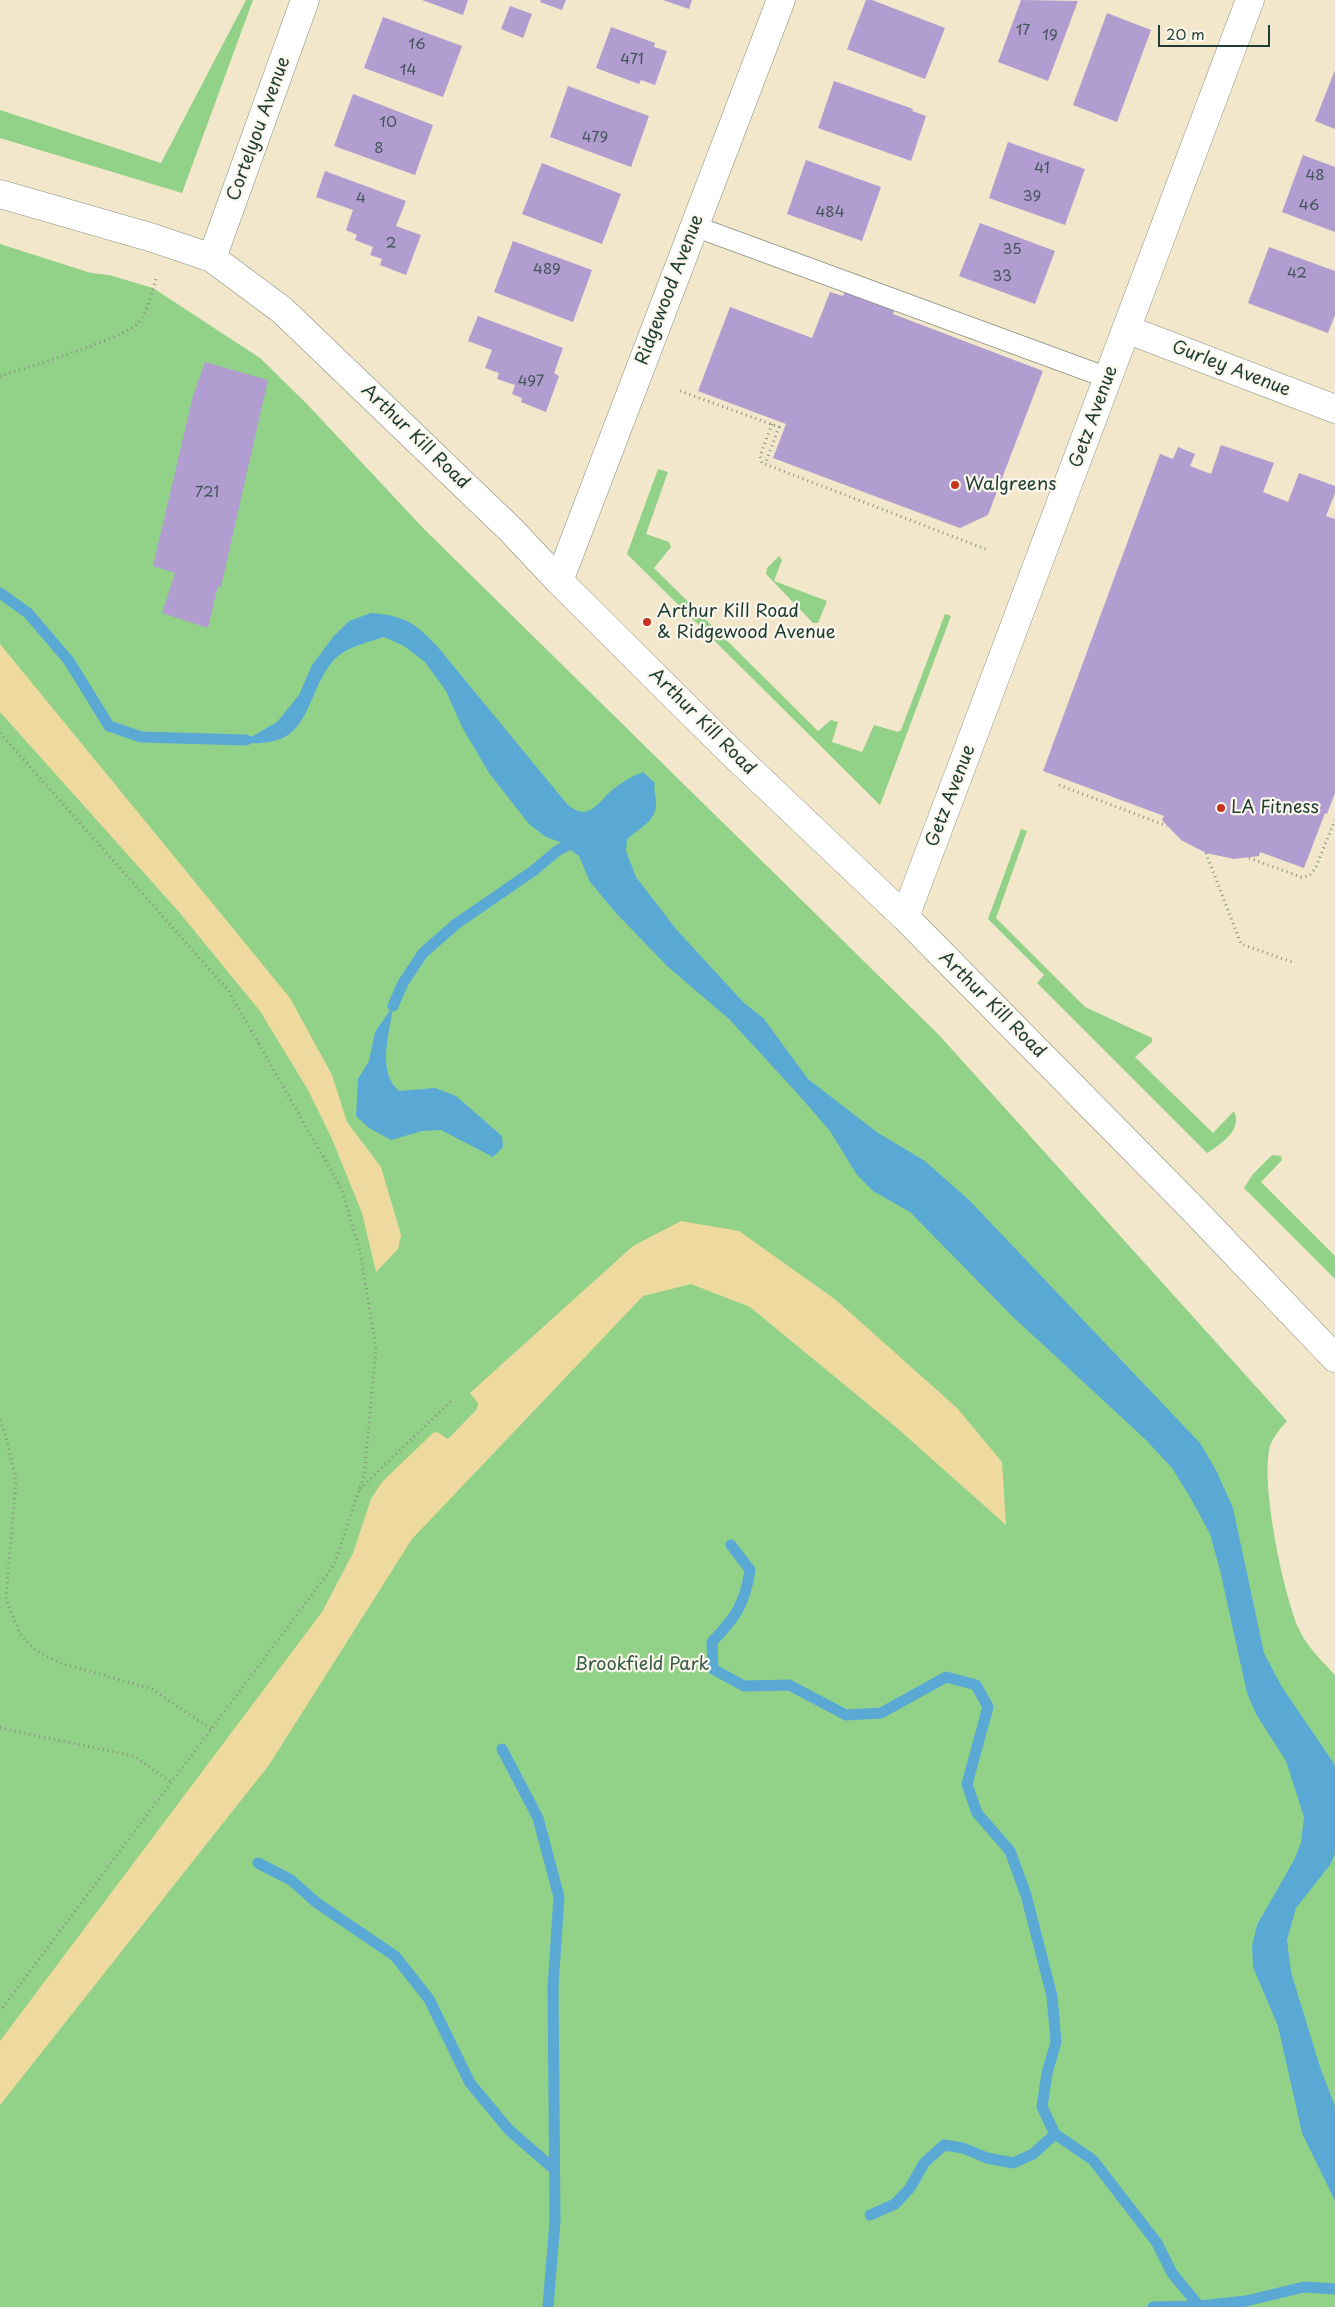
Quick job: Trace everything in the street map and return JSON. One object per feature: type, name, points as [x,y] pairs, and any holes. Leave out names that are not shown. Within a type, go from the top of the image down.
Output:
[{"type":"street","name":"Cortelyou Avenue","points":[[212,258],[305,0]]},
{"type":"street","name":"Ridgewood Avenue","points":[[559,581],[781,0]]},
{"type":"street","name":"Getz Avenue","points":[[905,917],[1250,0]]},
{"type":"street","name":"Arthur Kill Road","points":[[0,194],[160,240],[212,258],[282,310],[512,530],[559,581],[731,752],[905,917],[1200,1216],[1335,1358]]},
{"type":"street","name":"Gurley Avenue","points":[[1126,329],[1335,409]]},
{"type":"lane","points":[[694,226],[1108,378]]},
{"type":"path","points":[[0,376],[113,338],[138,324],[147,308],[157,276]]},
{"type":"path","points":[[680,391],[779,427],[765,464]]},
{"type":"path","points":[[772,424],[760,459],[765,464],[988,550]]},
{"type":"path","points":[[0,733],[228,990],[340,1188],[360,1251],[376,1349],[364,1476],[334,1565],[0,2011]]},
{"type":"path","points":[[1060,785],[1167,826]]},
{"type":"path","points":[[1249,858],[1301,877],[1308,876],[1315,869],[1335,820]]},
{"type":"path","points":[[1206,853],[1240,944],[1292,962]]},
{"type":"path","points":[[359,1490],[452,1400]]},
{"type":"path","points":[[0,1420],[6,1433],[16,1481],[6,1599],[20,1634],[35,1650],[60,1663],[152,1689],[211,1729]]},
{"type":"path","points":[[0,1728],[134,1756],[171,1782]]},
{"type":"green space","points":[[246,0],[253,0],[182,193],[0,138],[0,110],[161,163]]},
{"type":"green space","name":"Brookfield Park","points":[[0,244],[91,273],[109,275],[153,288],[260,358],[307,404],[424,529],[939,1035],[1287,1421],[1271,1443],[1268,1463],[1268,1485],[1280,1564],[1292,1610],[1301,1634],[1335,1675],[1335,2307],[0,2307]]},
{"type":"green space","points":[[658,469],[668,472],[646,534],[669,542],[671,547],[654,568],[818,731],[831,720],[838,722],[832,742],[862,752],[874,725],[898,732],[901,730],[945,614],[951,616],[880,805],[627,554]]},
{"type":"green space","points":[[779,556],[782,560],[774,581],[827,601],[818,623],[813,623],[766,574],[767,568]]},
{"type":"green space","points":[[1021,829],[1027,831],[996,918],[1085,1007],[1152,1038],[1152,1042],[1135,1057],[1213,1133],[1234,1111],[1236,1124],[1233,1130],[1224,1141],[1207,1153],[1037,983],[1044,975],[988,919]]},
{"type":"green space","points":[[1272,1155],[1281,1156],[1282,1160],[1261,1182],[1335,1256],[1335,1279],[1244,1188],[1253,1174]]},
{"type":"sand","points":[[0,644],[290,998],[332,1075],[347,1122],[381,1167],[401,1235],[398,1249],[376,1272],[362,1213],[332,1139],[308,1090],[260,1011],[179,912],[0,712]]},
{"type":"sand","points":[[681,1221],[739,1231],[836,1300],[957,1408],[1002,1462],[1006,1525],[897,1428],[750,1307],[691,1284],[643,1296],[412,1539],[269,1765],[0,2105],[0,2041],[322,1612],[353,1553],[371,1499],[382,1482],[433,1433],[437,1432],[448,1439],[477,1409],[478,1403],[470,1393],[633,1246]]},
{"type":"water","points":[[371,613],[401,618],[422,631],[437,646],[567,804],[575,810],[584,812],[592,809],[616,787],[643,772],[655,783],[656,803],[653,815],[646,824],[627,839],[626,851],[636,877],[676,929],[743,1002],[764,1019],[808,1079],[878,1133],[925,1161],[970,1201],[1200,1443],[1216,1470],[1233,1508],[1264,1653],[1282,1687],[1335,1765],[1335,1854],[1330,1865],[1296,1908],[1287,1940],[1291,1972],[1320,2067],[1335,2106],[1335,2201],[1302,2133],[1278,2026],[1253,1967],[1252,1946],[1257,1925],[1294,1860],[1301,1843],[1304,1817],[1286,1761],[1256,1714],[1247,1693],[1220,1570],[1210,1534],[1190,1497],[1172,1468],[1146,1440],[1012,1316],[910,1212],[873,1191],[857,1175],[830,1131],[729,1019],[667,966],[616,913],[590,882],[579,856],[560,842],[546,837],[529,824],[489,773],[462,727],[446,691],[425,662],[404,646],[384,637],[354,647],[338,656],[328,667],[309,707],[294,730],[283,738],[269,742],[250,743],[231,739],[253,736],[277,722],[299,695],[312,665],[333,637],[349,621]]},
{"type":"water","points":[[393,1006],[386,1051],[388,1073],[392,1083],[399,1091],[435,1088],[456,1096],[502,1136],[503,1147],[493,1157],[441,1130],[422,1131],[391,1140],[369,1128],[356,1116],[358,1079],[369,1061],[375,1032]]},
{"type":"building","points":[[422,0],[468,0],[463,15]]},
{"type":"building","points":[[541,0],[566,0],[562,10],[540,2]]},
{"type":"building","points":[[663,0],[692,0],[689,9]]},
{"type":"building","points":[[866,0],[872,0],[945,28],[925,79],[847,49]]},
{"type":"building","points":[[1021,0],[1078,1],[1048,81],[998,62]]},
{"type":"building","points":[[510,6],[532,14],[523,38],[501,29]]},
{"type":"building","points":[[1107,13],[1151,30],[1117,122],[1073,105]]},
{"type":"building","points":[[383,17],[462,46],[443,97],[364,68]]},
{"type":"building","points":[[611,27],[655,43],[654,47],[667,51],[655,85],[641,80],[639,84],[596,68]]},
{"type":"building","points":[[1335,70],[1335,129],[1315,121]]},
{"type":"building","points":[[834,81],[913,109],[912,111],[926,116],[911,161],[818,128]]},
{"type":"building","points":[[568,86],[649,116],[631,167],[550,137]]},
{"type":"building","points":[[353,94],[433,125],[415,175],[334,146]]},
{"type":"building","points":[[1008,142],[1085,169],[1065,225],[989,198]]},
{"type":"building","points":[[1303,155],[1335,167],[1335,232],[1282,212]]},
{"type":"building","points":[[806,160],[881,187],[862,241],[787,214]]},
{"type":"building","points":[[542,163],[621,194],[602,244],[522,214]]},
{"type":"building","points":[[325,171],[406,201],[396,226],[421,235],[406,275],[380,265],[382,259],[370,255],[373,247],[355,240],[357,235],[346,230],[353,210],[316,197]]},
{"type":"building","points":[[980,223],[1055,251],[1035,304],[959,276]]},
{"type":"building","points":[[513,241],[592,270],[573,322],[494,292]]},
{"type":"building","points":[[1269,247],[1335,271],[1335,315],[1328,333],[1248,303]]},
{"type":"building","points":[[848,284],[897,303],[893,314],[1043,371],[988,515],[960,528],[773,458],[786,424],[698,391],[730,307],[812,338],[830,292],[843,296]]},
{"type":"building","points":[[478,316],[563,348],[554,373],[559,376],[546,412],[521,402],[522,398],[512,394],[515,385],[497,379],[499,373],[485,368],[492,350],[468,341]]},
{"type":"building","points":[[205,362],[268,380],[221,587],[218,586],[208,628],[162,613],[175,573],[153,566],[193,396]]},
{"type":"building","points":[[1221,445],[1274,463],[1263,492],[1288,502],[1299,473],[1335,486],[1335,493],[1326,516],[1335,519],[1335,793],[1327,814],[1325,813],[1304,868],[1260,852],[1259,856],[1234,859],[1206,853],[1181,840],[1162,820],[1164,816],[1043,771],[1160,454],[1173,459],[1178,447],[1195,454],[1190,466],[1211,474]]},
{"type":"waterway","points":[[0,593],[28,613],[69,661],[109,726],[141,737],[246,740]]},
{"type":"waterway","points":[[393,1006],[403,983],[423,953],[456,924],[533,871],[557,851],[579,839]]},
{"type":"waterway","points":[[731,1545],[750,1570],[745,1592],[738,1609],[712,1642],[713,1669],[744,1686],[789,1685],[846,1715],[881,1713],[946,1677],[976,1685],[988,1707],[967,1784],[977,1813],[1010,1851],[1026,1895],[1052,1996],[1056,2042],[1047,2073],[1042,2107],[1055,2134],[1093,2160],[1157,2243],[1172,2273],[1199,2306]]},
{"type":"waterway","points":[[502,1749],[538,1818],[559,1897],[553,1987],[555,2221],[548,2307]]},
{"type":"waterway","points":[[258,1863],[291,1880],[317,1903],[395,1956],[429,1999],[470,2083],[509,2130],[554,2169]]},
{"type":"waterway","points":[[870,2215],[895,2204],[910,2188],[924,2163],[944,2145],[963,2148],[987,2158],[1013,2163],[1033,2154],[1055,2134]]},
{"type":"waterway","points":[[1153,2307],[1199,2306],[1246,2301],[1304,2287],[1335,2289]]},
{"type":"place","name":"Walgreens","points":[[955,485]]},
{"type":"place","name":"Arthur Kill Road & Ridgewood Avenue","points":[[647,622]]},
{"type":"place","name":"LA Fitness","points":[[1221,808]]}]
